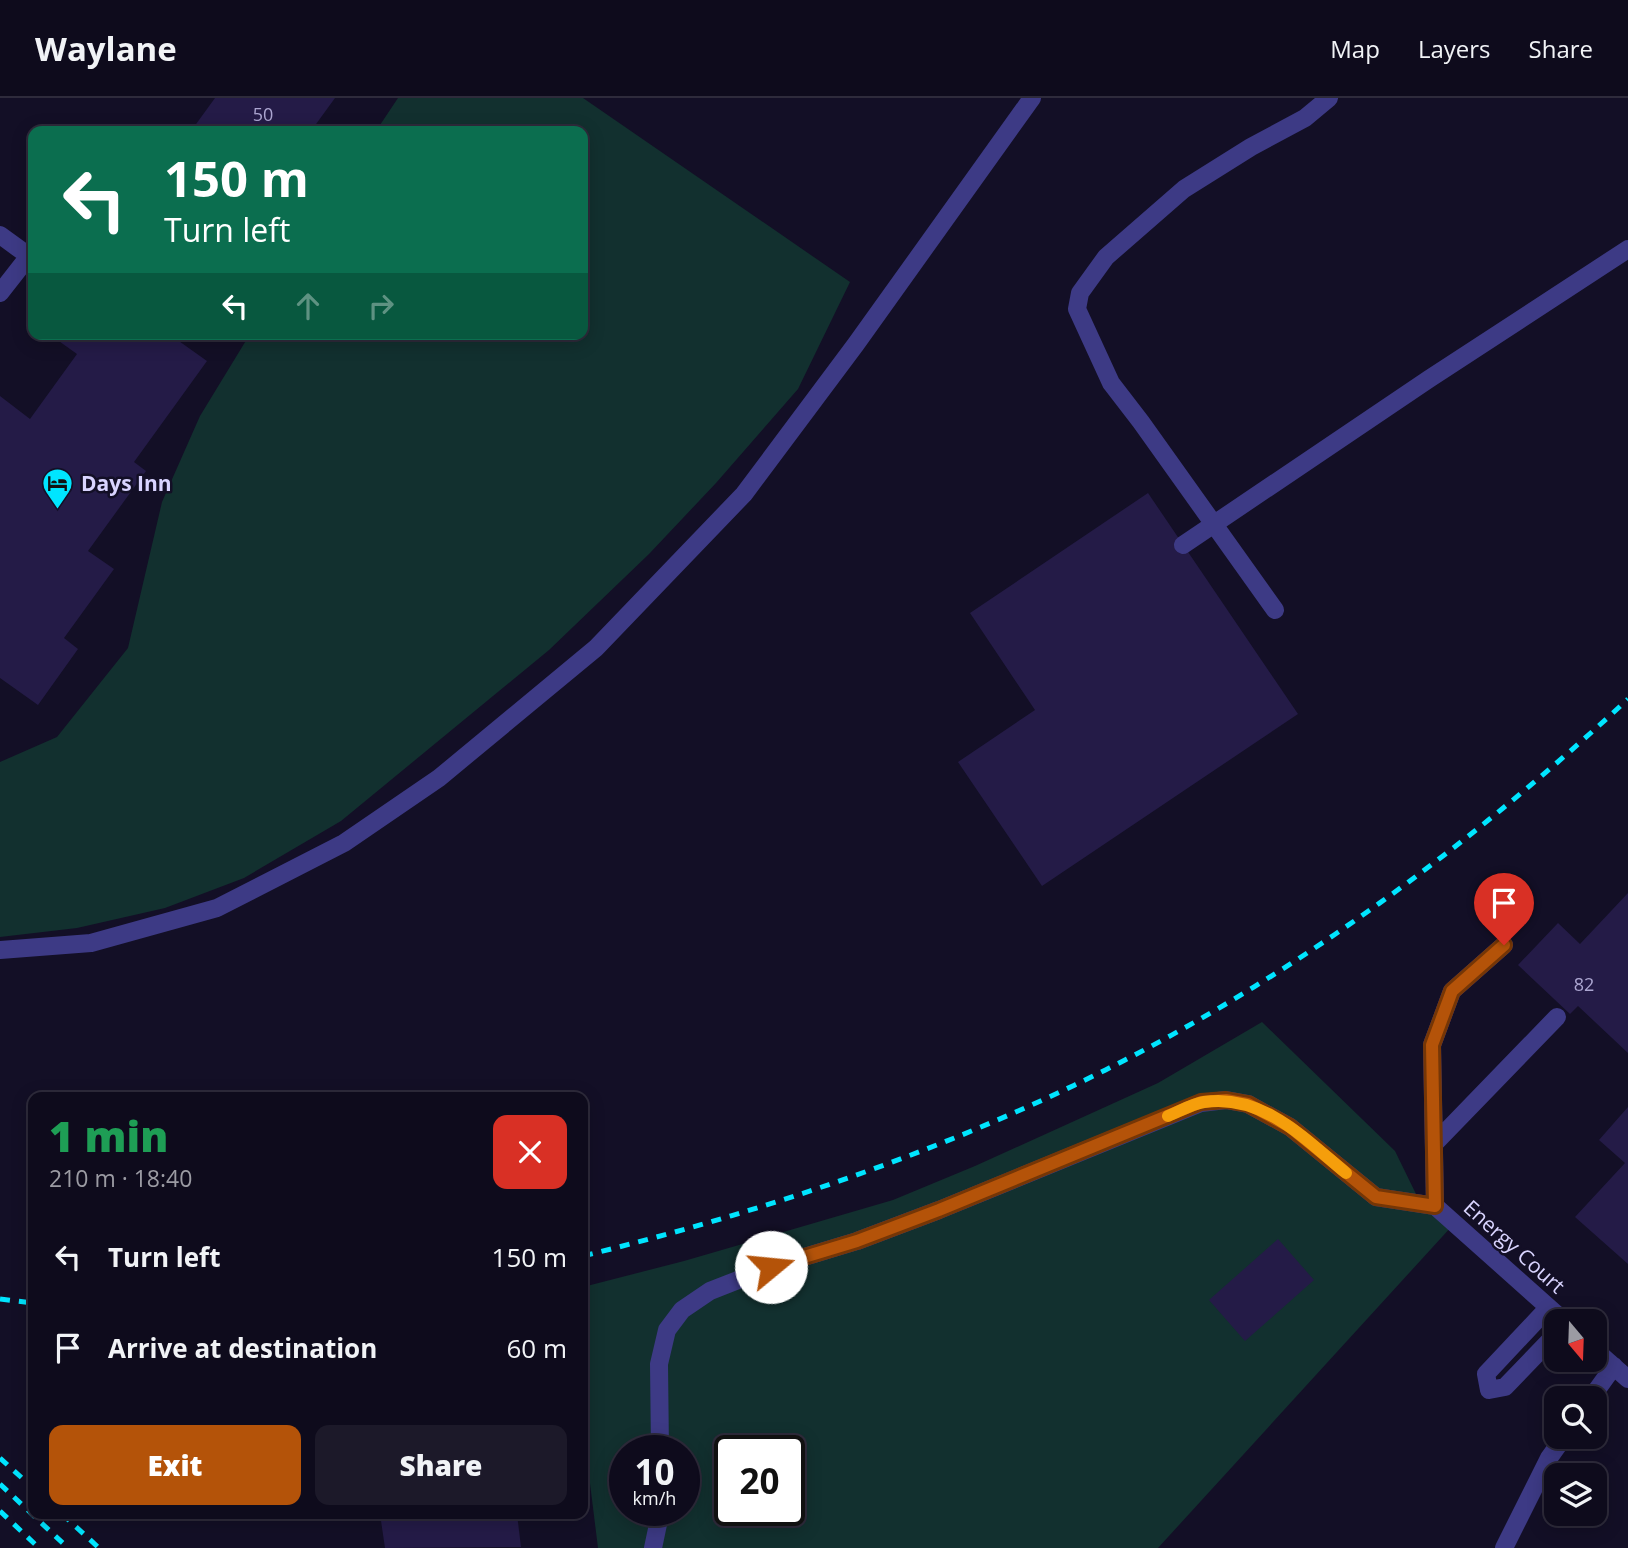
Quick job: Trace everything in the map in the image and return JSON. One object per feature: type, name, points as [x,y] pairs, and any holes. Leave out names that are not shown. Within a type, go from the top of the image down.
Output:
[{"type":"street","points":[[0,950],[91,943],[217,908],[344,843],[439,778],[586,657],[744,494],[856,344],[1031,98]]},
{"type":"street","points":[[1275,610],[1111,383],[1077,309],[1080,293],[1106,257],[1184,188],[1305,118],[1329,98]]},
{"type":"street","points":[[0,235],[28,255]]},
{"type":"street","points":[[1183,545],[1628,249]]},
{"type":"street","points":[[0,293],[28,257]]},
{"type":"street","points":[[660,1435],[659,1364],[667,1330],[682,1310],[710,1291],[771,1267],[857,1241],[939,1210],[1201,1102],[1226,1100],[1248,1104],[1290,1127],[1376,1197],[1435,1206],[1432,1045],[1452,991],[1504,945]]},
{"type":"street","points":[[1434,1144],[1557,1017]]},
{"type":"street","name":"Energy Court","points":[[1435,1206],[1548,1308]]},
{"type":"street","points":[[1544,1312],[1486,1374],[1489,1390],[1505,1387],[1544,1346]]},
{"type":"street","points":[[1607,1360],[1628,1379]]},
{"type":"street","points":[[1600,1386],[1614,1366]]},
{"type":"street","points":[[1504,1548],[1555,1449]]},
{"type":"street","points":[[653,1548],[658,1526]]},
{"type":"green space","points":[[398,98],[583,98],[850,282],[798,389],[716,483],[649,554],[549,650],[341,821],[244,878],[165,908],[77,928],[0,937],[0,762],[57,737],[128,648],[162,502],[200,416],[246,340],[588,340],[588,126],[379,126]]},
{"type":"green space","points":[[1262,1022],[1395,1151],[1416,1194],[1452,1226],[1158,1548],[598,1548],[588,1467],[588,1286],[684,1261],[893,1200],[1158,1083]]},
{"type":"building","points":[[215,98],[335,98],[315,126],[195,126]]},
{"type":"building","name":"Days Inn","points":[[57,340],[177,340],[207,361],[134,462],[146,471],[88,551],[114,569],[64,638],[78,649],[38,705],[0,678],[0,396],[30,419],[77,354]]},
{"type":"building","points":[[1148,493],[1298,714],[1042,886],[958,762],[1035,710],[970,613]]},
{"type":"building","points":[[1628,893],[1628,1053],[1578,1006],[1570,1014],[1518,965],[1558,923],[1580,944]]},
{"type":"building","points":[[1628,1107],[1628,1264],[1575,1217],[1625,1163],[1599,1140]]},
{"type":"building","points":[[1278,1239],[1314,1280],[1245,1341],[1209,1300]]},
{"type":"building","points":[[381,1519],[518,1519],[521,1547],[385,1548]]},
{"type":"railway","points":[[588,1255],[723,1218],[860,1174],[994,1121],[1125,1060],[1260,983],[1389,896],[1512,801],[1628,699]]},
{"type":"railway","points":[[0,1299],[28,1302]]},
{"type":"railway","points":[[0,1458],[28,1483]]},
{"type":"railway","points":[[0,1484],[28,1510]]},
{"type":"railway","points":[[0,1511],[39,1548]]},
{"type":"railway","points":[[37,1519],[68,1548]]},
{"type":"railway","points":[[67,1519],[99,1548]]},
{"type":"slow traffic","points":[[1168,1116],[1201,1102],[1226,1100],[1248,1104],[1290,1127],[1346,1173]]},
{"type":"place","name":"Days Inn","points":[[58,511]]},
{"type":"route","points":[[771,1267],[857,1241],[939,1210],[1201,1102],[1226,1100],[1248,1104],[1290,1127],[1376,1197],[1435,1206],[1432,1045],[1452,991],[1504,945]]}]
